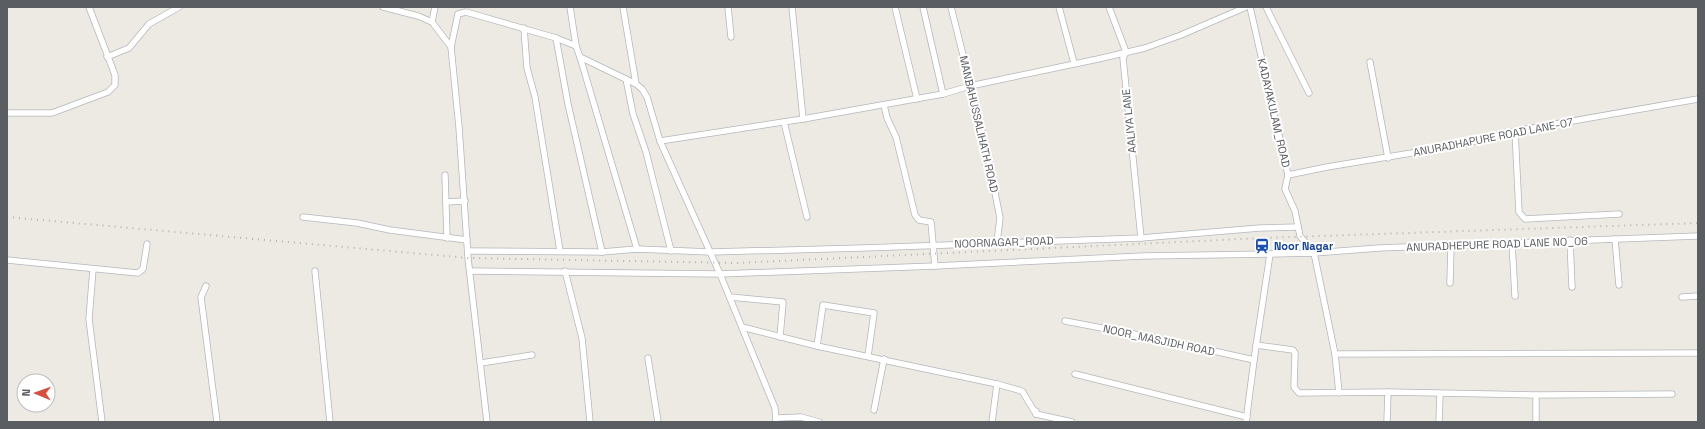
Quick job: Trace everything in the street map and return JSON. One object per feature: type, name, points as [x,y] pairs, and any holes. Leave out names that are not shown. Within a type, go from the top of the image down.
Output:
[{"type":"street","points":[[7,113],[52,113],[108,92],[115,85],[114,75],[89,7]]},
{"type":"street","points":[[107,57],[129,48],[149,24],[179,7]]},
{"type":"street","points":[[383,7],[418,16],[432,22],[451,47]]},
{"type":"street","points":[[432,22],[435,7]]},
{"type":"street","points":[[570,7],[576,46],[637,249]]},
{"type":"street","points":[[623,7],[636,84]]},
{"type":"street","points":[[728,7],[731,37]]},
{"type":"street","points":[[792,7],[803,119]]},
{"type":"street","points":[[896,7],[917,99]]},
{"type":"street","points":[[923,7],[943,94]]},
{"type":"street","name":"MANBAHUSSALIHATH ROAD","points":[[951,7],[986,147],[1000,218],[998,242]]},
{"type":"street","points":[[1059,7],[1074,63]]},
{"type":"street","name":"AALIYA LANE","points":[[1109,7],[1126,52],[1123,58],[1141,238]]},
{"type":"street","points":[[660,141],[803,119],[917,99],[1145,48],[1181,35],[1246,7]]},
{"type":"street","name":"KADAYAKULAM_ROAD","points":[[1250,7],[1288,175],[1285,189],[1295,212],[1298,227],[1303,239],[1314,252]]},
{"type":"street","points":[[1266,7],[1309,93]]},
{"type":"street","points":[[487,422],[468,251],[451,47],[458,14],[466,12],[524,28],[576,46]]},
{"type":"street","points":[[524,28],[527,68],[536,97],[546,170],[560,251]]},
{"type":"street","points":[[556,38],[568,104],[602,252]]},
{"type":"street","points":[[580,57],[636,84],[647,97],[660,141],[730,297],[775,408],[776,420],[801,417],[819,422]]},
{"type":"street","points":[[1370,62],[1388,158]]},
{"type":"street","points":[[626,79],[671,250]]},
{"type":"street","name":"ANURADHAPURE ROAD LANE-07","points":[[1288,175],[1454,146],[1516,131],[1698,99]]},
{"type":"street","points":[[884,105],[887,118],[896,137],[915,215],[919,220],[931,222],[935,266]]},
{"type":"street","points":[[784,122],[807,217]]},
{"type":"street","points":[[1516,131],[1519,212],[1525,218],[1619,214]]},
{"type":"street","points":[[445,175],[447,238]]},
{"type":"street","points":[[446,202],[465,201]]},
{"type":"street","points":[[303,217],[357,223],[390,230],[467,240]]},
{"type":"street","name":"NOORNAGAR_ROAD","points":[[468,251],[602,252],[637,249],[710,252],[1141,238],[1260,228],[1298,227]]},
{"type":"street","name":"ANURADHEPURE ROAD LANE NO_06","points":[[470,271],[720,274],[1143,256],[1270,254],[1379,248],[1698,236]]},
{"type":"street","points":[[1615,239],[1619,285]]},
{"type":"street","points":[[1570,240],[1572,287]]},
{"type":"street","points":[[1512,243],[1515,296]]},
{"type":"street","points":[[7,260],[138,273],[143,268],[147,244]]},
{"type":"street","points":[[1450,283],[1451,246]]},
{"type":"street","points":[[1314,252],[1335,354],[1339,393]]},
{"type":"street","points":[[1075,374],[1247,420],[1256,345],[1270,254]]},
{"type":"street","points":[[93,269],[89,326],[102,422]]},
{"type":"street","points":[[565,271],[582,338],[590,422]]},
{"type":"street","points":[[315,272],[330,422]]},
{"type":"street","points":[[206,286],[201,296],[216,422]]},
{"type":"street","points":[[1682,297],[1698,296]]},
{"type":"street","points":[[730,297],[783,302],[780,337]]},
{"type":"street","points":[[817,346],[823,305],[874,313],[868,356]]},
{"type":"street","name":"NOOR_MASJIDH ROAD","points":[[1065,322],[1160,339],[1254,360]]},
{"type":"street","points":[[742,327],[817,346],[998,384],[1022,391],[1036,413],[1072,422]]},
{"type":"street","points":[[1256,345],[1293,350],[1295,353],[1293,378],[1294,387],[1297,392],[1536,395],[1672,394]]},
{"type":"street","points":[[1335,354],[1698,353]]},
{"type":"street","points":[[481,363],[532,355]]},
{"type":"street","points":[[648,358],[658,422]]},
{"type":"street","points":[[874,410],[884,359]]},
{"type":"street","points":[[992,422],[998,384]]},
{"type":"street","points":[[1387,422],[1388,392]]},
{"type":"street","points":[[1439,422],[1440,394]]},
{"type":"street","points":[[1536,395],[1536,422]]},
{"type":"railway","points":[[7,217],[468,258],[737,263],[1262,238],[1698,223]]},
{"type":"place","name":"Noor Nagar","points":[[1262,246]]}]
